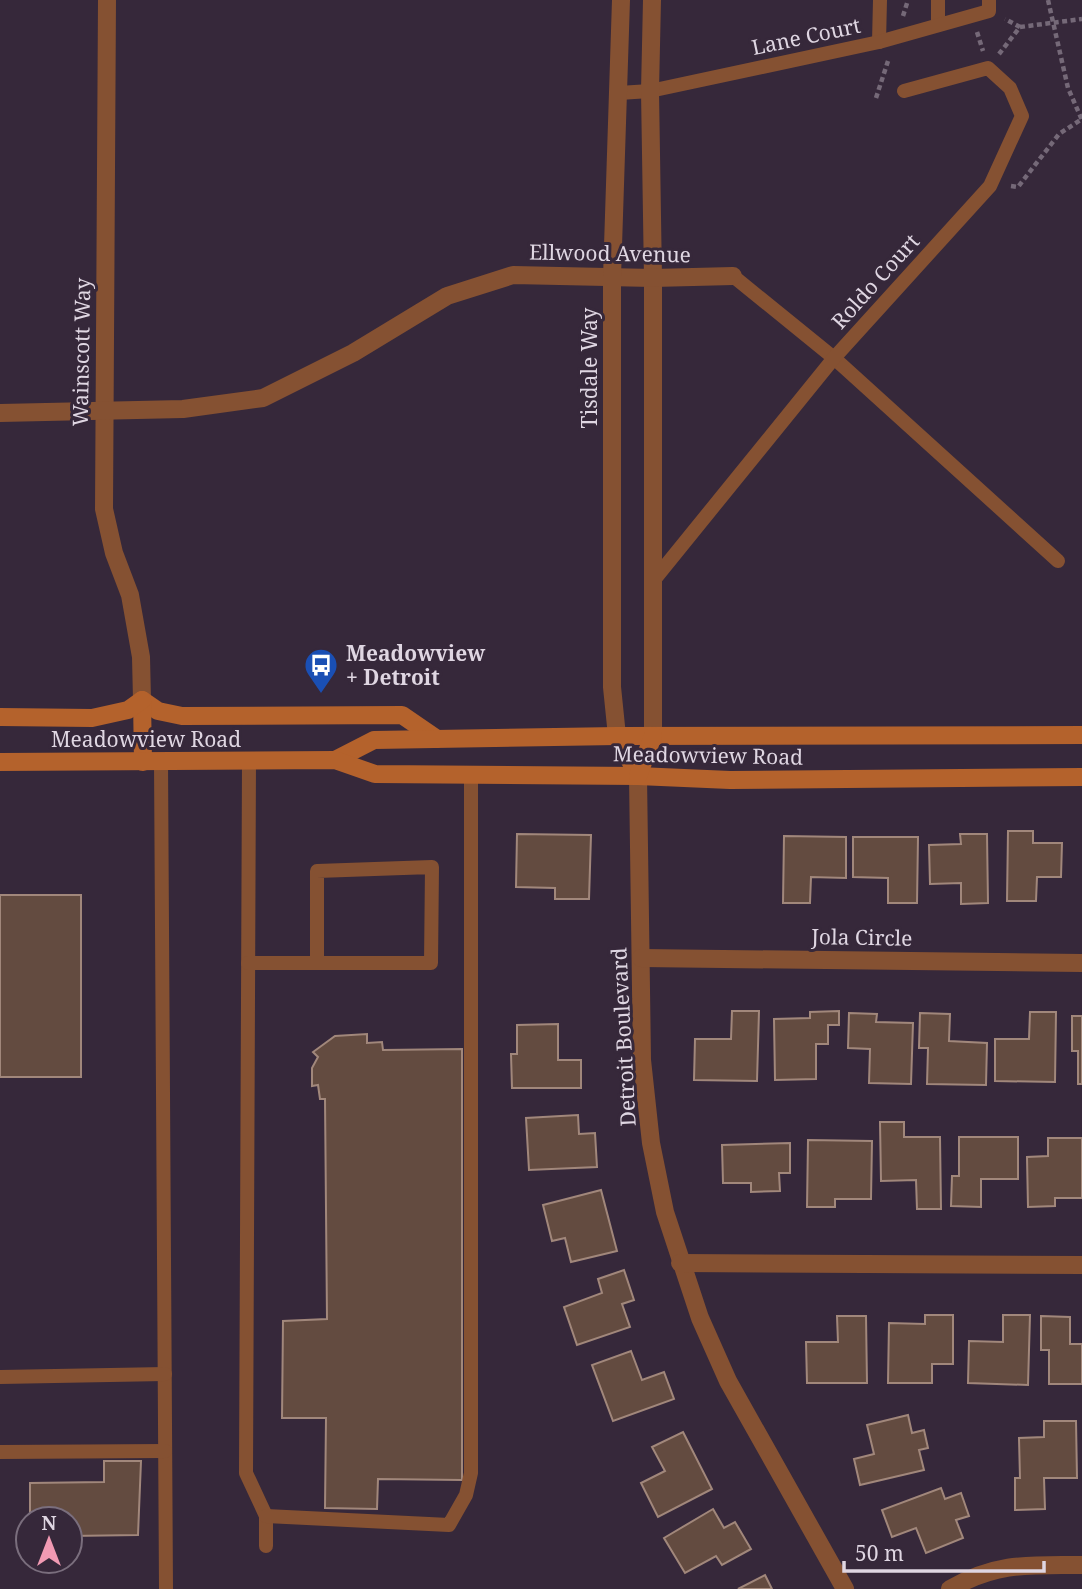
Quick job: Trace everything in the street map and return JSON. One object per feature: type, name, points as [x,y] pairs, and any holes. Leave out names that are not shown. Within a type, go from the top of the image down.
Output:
[{"type":"main road","points":[[0,717],[92,718],[128,710],[142,700]]},
{"type":"main road","points":[[142,700],[158,711],[182,716],[402,715],[436,739]]},
{"type":"main road","points":[[142,700],[152,762]]},
{"type":"main road","name":"Meadowview Road","points":[[335,760],[374,740],[617,736],[1082,736]]},
{"type":"main road","points":[[617,736],[638,776]]},
{"type":"main road","points":[[638,776],[653,736]]},
{"type":"main road","name":"Meadowview Road","points":[[0,762],[335,760],[375,774],[638,776],[730,780],[1082,777]]},
{"type":"street","name":"Wainscott Way","points":[[107,0],[104,509],[114,553],[130,595],[141,656],[142,700]]},
{"type":"street","name":"Tisdale Way","points":[[617,736],[612,687],[612,277],[621,0]]},
{"type":"street","points":[[652,0],[650,91],[653,278],[653,736]]},
{"type":"street","name":"Ellwood Avenue","points":[[0,413],[183,409],[262,398],[353,353],[447,296],[513,275],[653,278],[733,276]]},
{"type":"street","name":"Detroit Boulevard","points":[[638,776],[642,1060],[651,1143],[665,1212],[700,1318],[729,1381],[845,1589]]},
{"type":"street","name":"Jola Circle","points":[[641,958],[1082,963]]},
{"type":"street","points":[[680,1263],[1082,1265]]},
{"type":"street","points":[[950,1589],[969,1578],[994,1569],[1025,1564],[1082,1565]]},
{"type":"lane","points":[[879,42],[880,0]]},
{"type":"lane","points":[[938,0],[938,25]]},
{"type":"lane","name":"Lane Court","points":[[620,93],[650,91],[879,42],[938,25],[989,5]]},
{"type":"lane","points":[[904,91],[988,68]]},
{"type":"lane","name":"Roldo Court","points":[[654,580],[834,358],[989,186],[1022,116],[1010,88],[988,68]]},
{"type":"lane","name":"Ellwood Avenue","points":[[733,276],[834,358],[1058,561]]},
{"type":"lane","points":[[249,761],[246,1473],[266,1516],[266,1546]]},
{"type":"lane","points":[[152,762],[165,1374],[166,1589]]},
{"type":"lane","points":[[266,1516],[449,1525],[466,1495],[471,1473],[471,775]]},
{"type":"lane","points":[[248,962],[317,962],[431,962],[432,867],[317,871],[317,962]]},
{"type":"lane","points":[[0,1377],[165,1374]]},
{"type":"lane","points":[[0,1452],[165,1451]]},
{"type":"path","points":[[989,186],[1018,187],[1059,134],[1082,120],[1068,88],[1048,0]]},
{"type":"path","points":[[989,5],[1020,27],[1082,19]]},
{"type":"path","points":[[988,68],[1020,27]]},
{"type":"building","points":[[1008,831],[1033,831],[1033,843],[1062,843],[1061,877],[1037,877],[1036,901],[1007,901]]},
{"type":"building","points":[[517,834],[591,835],[589,899],[555,899],[555,888],[516,887]]},
{"type":"building","points":[[960,834],[987,834],[988,903],[961,904],[961,883],[930,884],[929,845],[961,844]]},
{"type":"building","points":[[784,836],[846,837],[846,878],[811,877],[810,903],[783,903]]},
{"type":"building","points":[[853,837],[918,837],[917,903],[888,903],[888,878],[853,877]]},
{"type":"building","points":[[0,895],[81,895],[81,1077],[0,1077]]},
{"type":"building","points":[[732,1011],[759,1011],[757,1081],[694,1080],[695,1039],[731,1039]]},
{"type":"building","points":[[839,1011],[839,1025],[828,1025],[828,1044],[816,1044],[816,1079],[775,1080],[774,1019],[810,1018],[810,1012]]},
{"type":"building","points":[[1030,1012],[1056,1012],[1055,1082],[995,1081],[995,1039],[1029,1039]]},
{"type":"building","points":[[849,1013],[877,1014],[876,1022],[913,1023],[911,1084],[869,1083],[870,1049],[848,1048]]},
{"type":"building","points":[[920,1013],[950,1014],[949,1041],[987,1043],[986,1085],[927,1084],[928,1048],[919,1048]]},
{"type":"building","points":[[1072,1016],[1082,1016],[1082,1084],[1078,1084],[1078,1051],[1072,1051]]},
{"type":"building","points":[[558,1024],[558,1060],[581,1060],[581,1088],[512,1088],[511,1054],[517,1054],[517,1025]]},
{"type":"building","points":[[367,1034],[367,1043],[382,1042],[383,1050],[462,1049],[462,1480],[378,1479],[377,1509],[325,1508],[326,1418],[282,1418],[283,1321],[327,1319],[325,1099],[320,1099],[318,1085],[312,1086],[312,1068],[318,1057],[313,1052],[335,1036]]},
{"type":"building","points":[[578,1115],[579,1134],[595,1133],[597,1167],[529,1170],[526,1118]]},
{"type":"building","points":[[880,1122],[904,1122],[904,1137],[940,1137],[941,1209],[917,1209],[916,1180],[881,1181]]},
{"type":"building","points":[[959,1137],[1018,1137],[1018,1179],[981,1179],[981,1207],[951,1206],[952,1176],[959,1176]]},
{"type":"building","points":[[1048,1138],[1082,1138],[1082,1198],[1055,1198],[1055,1206],[1028,1207],[1027,1157],[1048,1156]]},
{"type":"building","points":[[808,1140],[872,1141],[871,1199],[835,1199],[835,1207],[807,1207]]},
{"type":"building","points":[[790,1143],[790,1173],[779,1173],[780,1191],[751,1192],[751,1183],[723,1183],[722,1145]]},
{"type":"building","points":[[601,1190],[617,1251],[571,1262],[565,1238],[552,1241],[543,1205]]},
{"type":"building","points":[[624,1270],[634,1300],[622,1304],[630,1327],[577,1345],[564,1307],[602,1293],[598,1279]]},
{"type":"building","points":[[925,1315],[953,1315],[953,1364],[932,1364],[932,1383],[888,1383],[889,1323],[925,1324]]},
{"type":"building","points":[[1003,1315],[1030,1315],[1028,1385],[968,1383],[969,1341],[1003,1342]]},
{"type":"building","points":[[837,1316],[866,1316],[867,1383],[807,1383],[806,1342],[838,1342]]},
{"type":"building","points":[[1041,1316],[1070,1317],[1070,1344],[1082,1344],[1082,1384],[1049,1384],[1049,1350],[1041,1350]]},
{"type":"building","points":[[631,1351],[642,1380],[664,1372],[674,1399],[613,1421],[592,1365]]},
{"type":"building","points":[[908,1415],[912,1433],[924,1430],[928,1448],[919,1450],[924,1470],[860,1485],[854,1459],[874,1454],[867,1425]]},
{"type":"building","points":[[1044,1421],[1076,1421],[1077,1478],[1044,1478],[1045,1509],[1015,1510],[1015,1478],[1020,1478],[1019,1438],[1044,1437]]},
{"type":"building","points":[[683,1432],[712,1489],[658,1517],[641,1483],[665,1471],[652,1447]]},
{"type":"building","points":[[104,1461],[141,1461],[138,1535],[84,1536],[84,1505],[30,1505],[30,1483],[104,1482]]},
{"type":"building","points":[[941,1488],[945,1499],[961,1493],[969,1516],[956,1520],[963,1538],[926,1553],[916,1528],[892,1537],[882,1510]]},
{"type":"building","points":[[713,1509],[724,1528],[735,1522],[751,1549],[722,1565],[716,1556],[685,1573],[664,1538]]},
{"type":"building","points":[[765,1575],[772,1589],[738,1589]]},
{"type":"place","name":"Meadowview + Detroit","points":[[321,695]]}]
